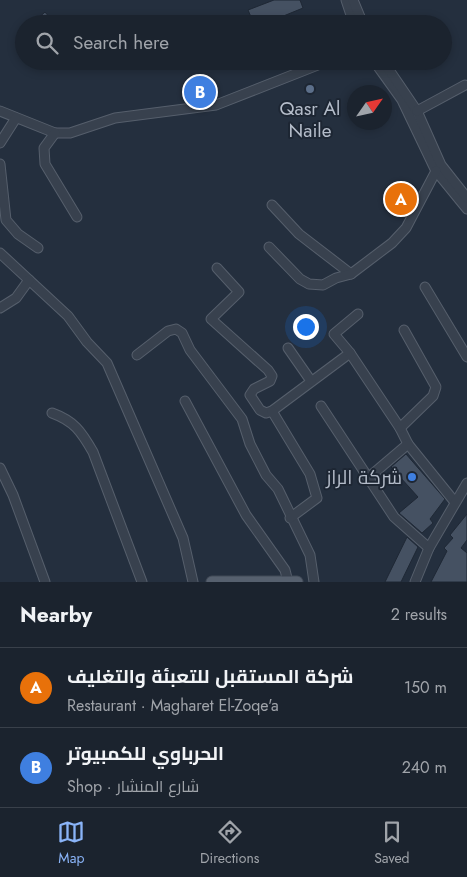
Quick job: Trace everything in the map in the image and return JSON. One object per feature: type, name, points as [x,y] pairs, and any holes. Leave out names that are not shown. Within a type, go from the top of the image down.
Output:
[{"type":"main road","points":[[212,582],[297,582]]},
{"type":"street","points":[[346,0],[351,15]]},
{"type":"street","points":[[353,0],[359,15]]},
{"type":"street","points":[[0,111],[55,133],[70,133],[115,118],[216,104],[305,70]]},
{"type":"street","points":[[380,70],[402,100],[436,171],[467,209]]},
{"type":"street","points":[[389,70],[417,112],[441,164],[467,198]]},
{"type":"street","points":[[417,112],[464,85]]},
{"type":"street","points":[[0,143],[16,118]]},
{"type":"street","points":[[55,133],[44,148],[45,164],[77,218]]},
{"type":"street","points":[[0,164],[6,220],[18,234],[38,248]]},
{"type":"street","points":[[269,247],[300,279],[309,284],[323,285],[351,274],[392,243],[406,228],[436,171]]},
{"type":"street","points":[[272,205],[299,234],[351,274]]},
{"type":"street","points":[[0,253],[68,316],[86,342],[108,364],[184,538],[193,582]]},
{"type":"street","points":[[217,268],[239,292],[211,319],[268,370],[272,376],[270,381],[254,389],[250,395],[260,410],[266,413],[272,411],[350,353]]},
{"type":"street","points":[[0,308],[16,298],[29,280]]},
{"type":"street","points":[[425,288],[467,357]]},
{"type":"street","points":[[358,314],[334,334],[350,353],[400,428],[408,444],[454,501]]},
{"type":"street","points":[[137,355],[169,330],[174,329],[180,332],[190,350],[242,419],[250,444],[266,475],[278,489],[290,518],[310,555],[314,582]]},
{"type":"street","points":[[400,428],[433,396],[436,386],[404,330]]},
{"type":"street","points":[[288,348],[311,381]]},
{"type":"street","points":[[185,401],[246,515],[285,570],[288,582]]},
{"type":"street","points":[[321,406],[394,517],[429,548]]},
{"type":"street","points":[[272,411],[310,474],[317,498],[290,518]]},
{"type":"street","points":[[52,413],[65,417],[82,432],[93,452],[142,582]]},
{"type":"street","points":[[368,478],[408,444]]},
{"type":"street","points":[[0,468],[13,495],[45,582]]},
{"type":"street","points":[[415,582],[429,548],[454,501],[467,483]]},
{"type":"building","points":[[274,0],[300,0],[303,8],[286,15],[250,15],[248,10]]},
{"type":"building","points":[[406,454],[445,499],[430,519],[433,523],[422,533],[399,513],[418,497],[391,467]]},
{"type":"building","points":[[467,514],[467,540],[461,548],[467,553],[467,582],[431,582],[447,551],[444,548],[453,538],[450,535]]},
{"type":"building","points":[[407,537],[418,547],[401,582],[385,582]]},
{"type":"place","name":"Qasr Al Naile","points":[[310,89]]},
{"type":"place","name":"الحرباوي للكمبيوتر","points":[[200,92]]},
{"type":"place","name":"شركة المستقبل للتعبئة والتغليف","points":[[401,199]]},
{"type":"place","name":"شركة الراز","points":[[412,477]]}]
